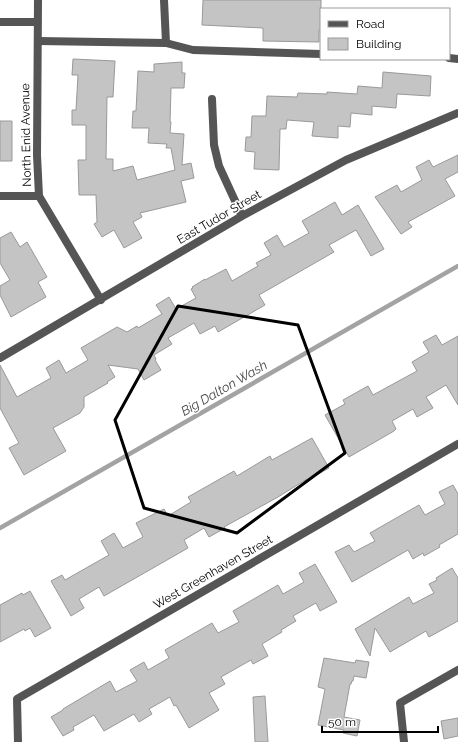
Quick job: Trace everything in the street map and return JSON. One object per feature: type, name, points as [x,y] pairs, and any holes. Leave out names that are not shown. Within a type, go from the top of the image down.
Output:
[{"type":"street","name":"North Enid Avenue","points":[[38,0],[37,155],[39,196],[101,300]]},
{"type":"street","points":[[164,0],[166,43]]},
{"type":"street","points":[[0,22],[38,22]]},
{"type":"street","points":[[38,41],[166,43],[193,50],[320,54]]},
{"type":"street","points":[[212,99],[214,145],[219,166],[242,216]]},
{"type":"street","name":"East Tudor Street","points":[[0,358],[242,216],[346,160],[458,113]]},
{"type":"street","points":[[0,196],[39,196]]},
{"type":"street","name":"West Greenhaven Street","points":[[18,742],[17,699],[458,444]]},
{"type":"street","points":[[404,742],[400,703],[458,670]]},
{"type":"highlighted area","points":[[178,306],[298,325],[345,453],[237,533],[144,508],[115,420]]},
{"type":"building","points":[[203,0],[321,0],[319,42],[263,41],[263,28],[202,25]]},
{"type":"building","points":[[73,59],[115,61],[113,97],[107,97],[106,159],[113,159],[113,171],[133,166],[137,180],[175,170],[171,148],[166,148],[167,144],[148,143],[149,128],[132,128],[133,111],[136,111],[138,71],[154,72],[154,64],[182,62],[182,73],[185,73],[184,88],[171,88],[170,133],[184,134],[182,165],[191,163],[194,178],[181,181],[186,202],[140,213],[142,217],[133,222],[142,238],[124,248],[114,230],[102,237],[94,224],[97,222],[96,195],[79,195],[78,160],[86,160],[86,125],[72,125],[72,110],[76,110],[78,75],[72,75]]},
{"type":"building","points":[[383,72],[431,76],[430,96],[397,94],[396,108],[372,106],[372,115],[351,113],[350,127],[338,126],[338,138],[312,136],[314,122],[287,120],[286,129],[280,129],[279,170],[254,169],[255,152],[245,151],[246,137],[251,137],[252,116],[266,116],[267,96],[297,97],[298,93],[327,94],[327,92],[357,94],[358,86],[382,88]]},
{"type":"building","points":[[0,121],[12,121],[12,161],[0,161]]},
{"type":"building","points":[[458,155],[458,172],[445,179],[455,196],[408,222],[412,227],[401,234],[375,197],[397,185],[401,192],[422,180],[416,167],[429,160],[433,167]]},
{"type":"building","points":[[335,202],[342,215],[358,205],[384,249],[371,256],[356,230],[329,245],[334,252],[259,295],[265,305],[218,332],[215,326],[200,334],[194,323],[168,338],[172,344],[154,355],[155,360],[161,370],[144,380],[138,369],[108,365],[115,377],[107,382],[108,383],[84,397],[84,407],[80,413],[53,428],[66,451],[24,475],[9,448],[19,443],[0,408],[0,365],[17,397],[51,378],[46,368],[59,360],[66,373],[88,360],[81,348],[117,327],[127,332],[137,326],[138,328],[162,314],[156,305],[169,297],[176,309],[196,298],[191,289],[205,279],[226,269],[232,281],[258,266],[256,263],[271,255],[264,243],[277,235],[284,247],[309,233],[302,221]]},
{"type":"building","points":[[11,232],[20,247],[27,242],[47,277],[38,282],[46,297],[11,317],[0,295],[0,286],[10,280],[0,263],[0,238]]},
{"type":"building","points":[[436,335],[442,345],[458,336],[458,405],[446,385],[426,397],[433,408],[417,417],[413,409],[392,421],[396,429],[394,431],[349,457],[325,415],[345,404],[343,400],[368,386],[373,395],[417,371],[412,362],[429,352],[423,342]]},
{"type":"building","points":[[312,438],[329,468],[308,480],[307,479],[209,537],[204,528],[184,540],[188,548],[104,596],[99,587],[79,599],[84,608],[71,616],[51,581],[62,575],[65,580],[109,555],[101,541],[114,533],[123,548],[143,537],[136,523],[164,509],[168,516],[191,502],[188,497],[234,471],[237,476],[270,456],[272,460]]},
{"type":"building","points":[[453,485],[458,494],[458,534],[424,556],[423,553],[413,559],[408,550],[352,582],[335,552],[349,545],[354,552],[375,541],[370,533],[419,505],[425,515],[445,504],[439,492]]},
{"type":"building","points":[[315,564],[337,602],[320,611],[316,603],[293,616],[296,621],[281,630],[282,632],[262,644],[268,656],[253,664],[251,660],[221,677],[225,684],[209,693],[219,710],[189,728],[176,705],[174,706],[170,697],[149,709],[152,714],[139,722],[134,714],[104,731],[94,715],[73,727],[74,730],[63,736],[51,717],[110,681],[116,692],[137,681],[130,670],[144,662],[148,670],[169,658],[165,650],[212,623],[218,633],[239,622],[233,611],[278,585],[283,594],[304,582],[299,573]]},
{"type":"building","points":[[452,568],[458,578],[458,621],[429,637],[426,631],[390,652],[375,628],[370,656],[355,629],[409,597],[413,604],[434,593],[429,584],[437,580],[436,578]]},
{"type":"building","points":[[30,591],[51,628],[35,637],[30,628],[25,631],[24,629],[0,642],[0,605],[22,593],[23,595]]},
{"type":"building","points":[[324,658],[355,663],[356,660],[369,662],[366,678],[354,676],[353,681],[350,684],[344,717],[360,720],[357,736],[343,733],[344,730],[318,725],[325,689],[318,687]]},
{"type":"building","points":[[265,696],[268,742],[255,742],[253,697]]},
{"type":"building","points":[[458,718],[458,736],[444,739],[441,721]]},
{"type":"waterway","name":"Big Dalton Wash","points":[[0,528],[458,266]]}]
